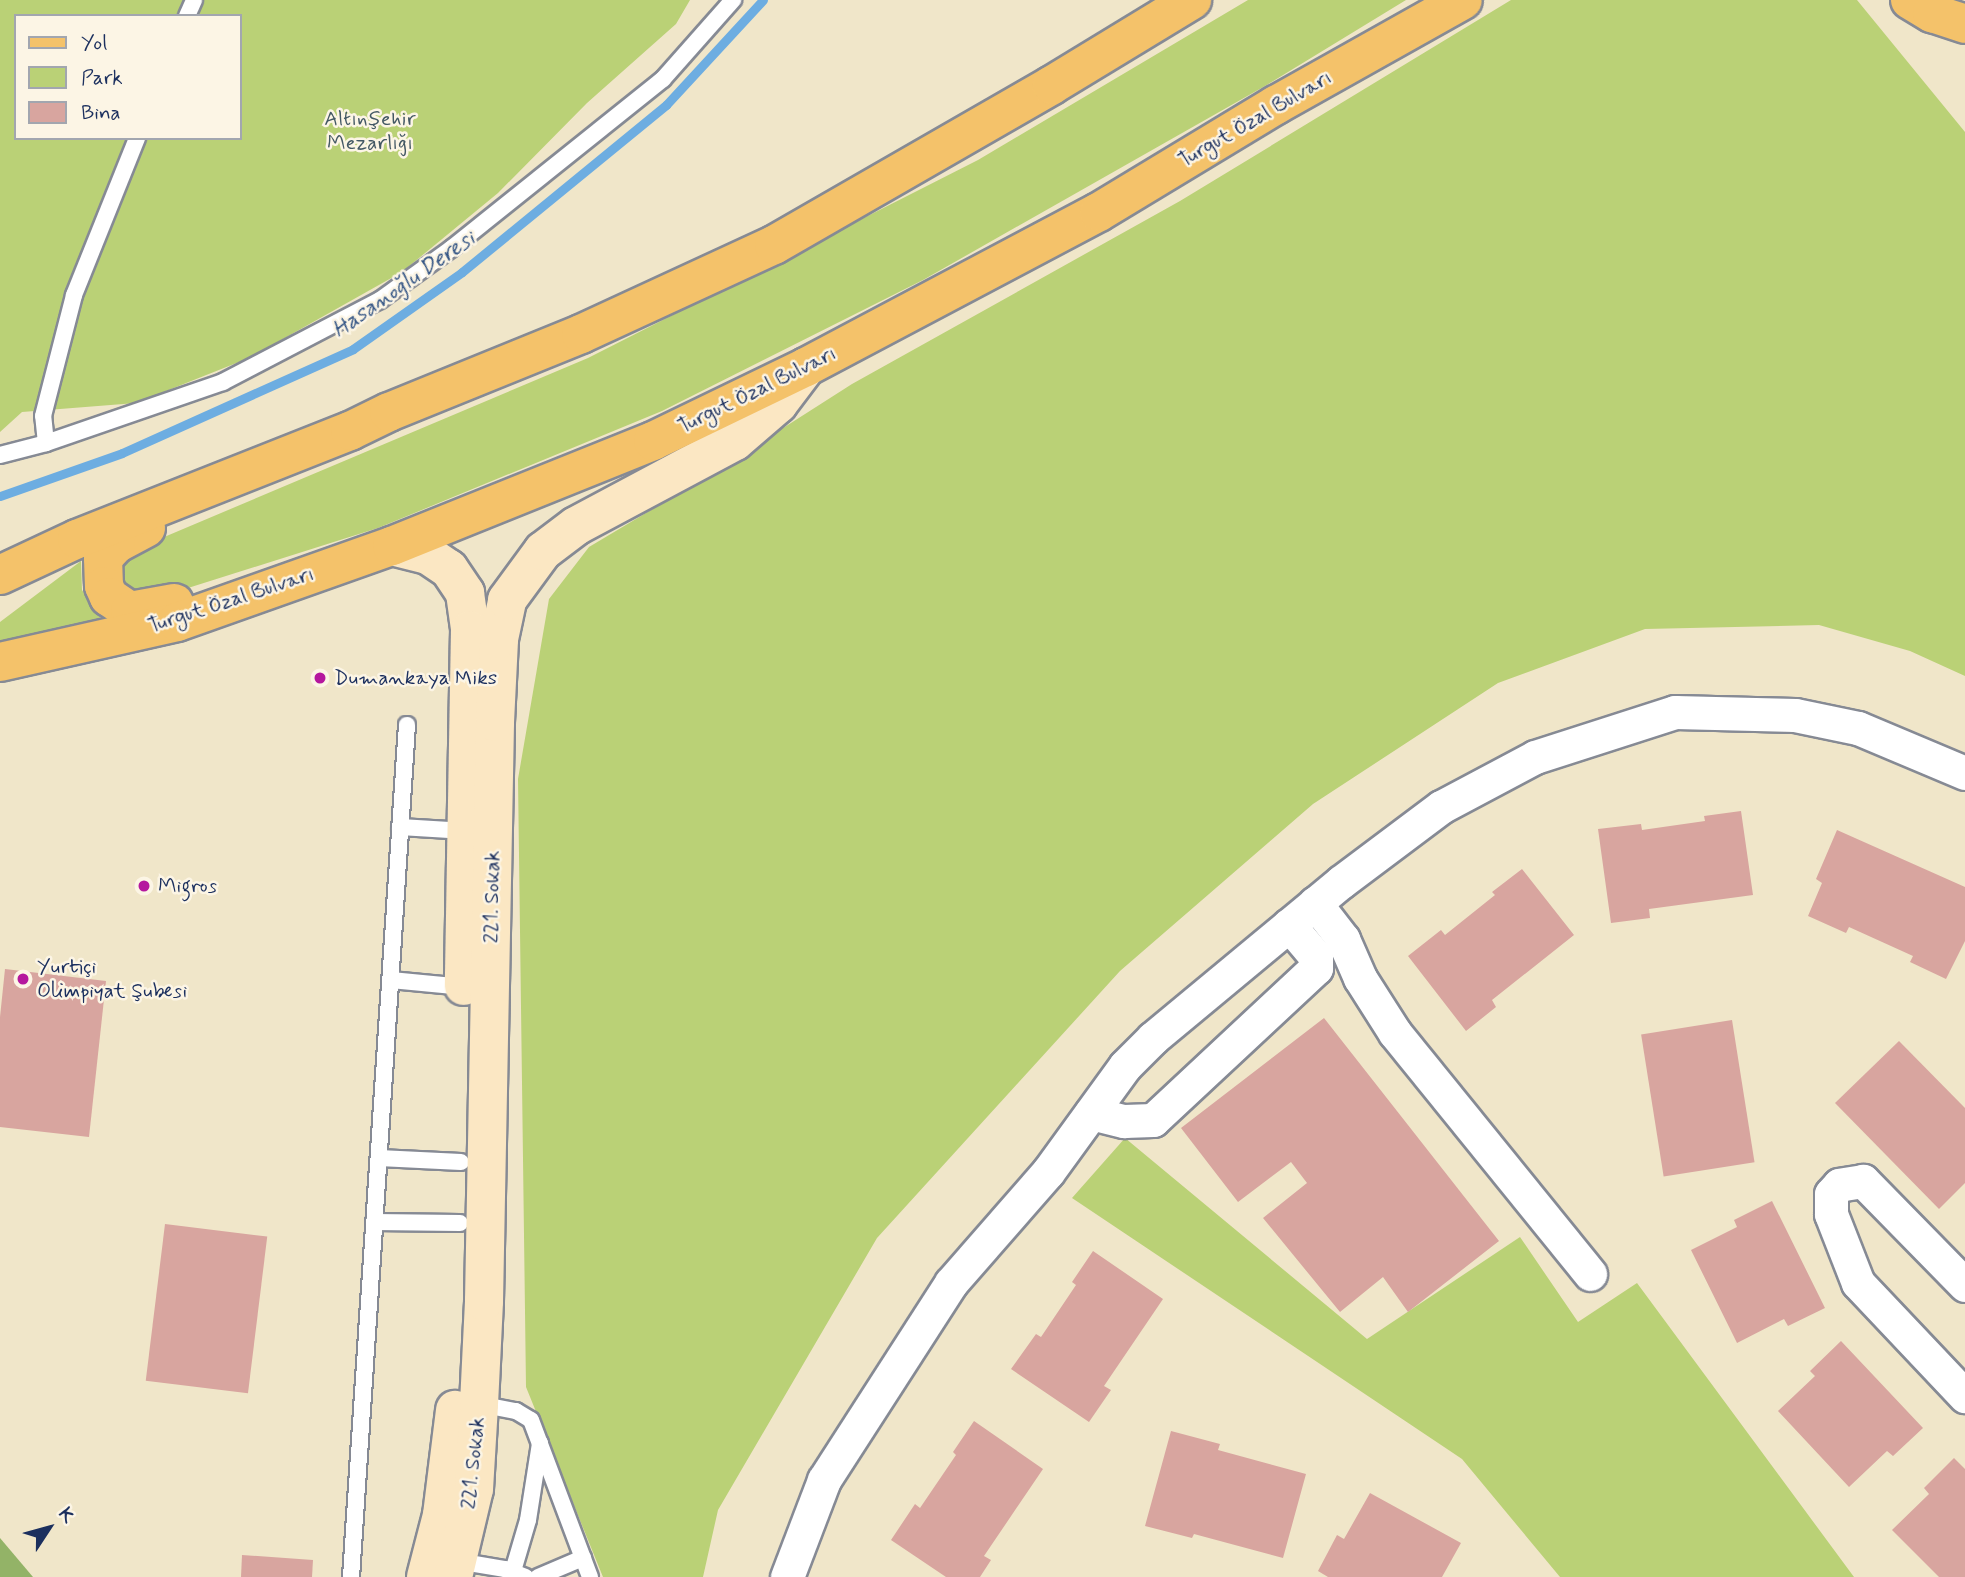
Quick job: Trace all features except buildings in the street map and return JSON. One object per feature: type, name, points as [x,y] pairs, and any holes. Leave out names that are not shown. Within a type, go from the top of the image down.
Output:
[{"type":"main road","points":[[392,546],[302,564],[149,610],[130,611],[110,597],[104,586],[103,558],[116,544],[168,517],[266,477],[389,412],[581,334],[774,245],[1052,85],[1192,0]]},
{"type":"main road","points":[[1276,105],[1375,31],[1425,0]]},
{"type":"main road","name":"Turgut Özal Bulvarı","points":[[0,662],[177,622],[392,546],[653,441],[806,367],[1099,212],[1276,105],[1463,0]]},
{"type":"main road","points":[[1910,0],[1932,13],[1965,24]]},
{"type":"main road","points":[[1959,0],[1965,5]]},
{"type":"main road","points":[[0,575],[77,539],[350,431]]},
{"type":"street","name":"221. Sokak","points":[[445,1572],[474,1489],[485,1288],[495,722],[499,639],[507,600],[543,551],[624,497],[735,440],[778,404],[806,367]]},
{"type":"street","name":"221. Sokak","points":[[392,546],[428,555],[449,569],[465,593],[470,630],[458,1389],[442,1515],[445,1572]]},
{"type":"street","points":[[787,1577],[824,1480],[951,1283],[1048,1172],[1125,1066],[1153,1038],[1315,903],[1441,807],[1535,757],[1675,712],[1795,715],[1858,728],[1965,773]]},
{"type":"street","points":[[1315,903],[1343,939],[1360,978],[1395,1033],[1590,1274]]},
{"type":"street","points":[[1091,1113],[1124,1121],[1153,1120],[1316,968],[1316,957],[1289,925]]},
{"type":"street","points":[[1965,1285],[1863,1181],[1839,1185],[1831,1194],[1831,1214],[1858,1283],[1965,1396]]},
{"type":"lane","points":[[0,455],[46,443],[223,382],[380,300],[452,248],[663,79],[733,0]]},
{"type":"lane","points":[[46,443],[43,416],[74,295],[137,140]]},
{"type":"lane","points":[[351,1577],[407,725]]},
{"type":"lane","points":[[400,827],[466,831]]},
{"type":"lane","points":[[391,980],[464,987]]},
{"type":"lane","points":[[379,1158],[461,1162]]},
{"type":"lane","points":[[374,1222],[460,1223]]},
{"type":"lane","points":[[479,1404],[516,1410],[526,1416],[540,1442],[590,1577]]},
{"type":"lane","points":[[445,1572],[519,1574],[540,1442]]},
{"type":"lane","points":[[538,1577],[583,1558]]},
{"type":"green space","name":"Altınşehir Mezarlığı","points":[[0,0],[690,0],[676,24],[587,103],[498,193],[402,272],[249,358],[136,403],[22,412],[0,432]]},
{"type":"green space","points":[[1248,0],[1406,0],[1265,86],[923,280],[662,411],[378,528],[169,594],[125,596],[116,567],[150,543],[588,358],[978,160]]},
{"type":"green space","points":[[1511,0],[1857,0],[1965,132],[1965,676],[1910,651],[1819,625],[1645,629],[1498,683],[1313,804],[1120,971],[877,1238],[718,1510],[703,1577],[603,1577],[526,1387],[518,779],[549,599],[589,547],[708,476],[852,384],[1180,201]]},
{"type":"green space","points":[[81,561],[82,590],[101,619],[0,641],[0,622]]},
{"type":"green space","points":[[1125,1138],[1367,1339],[1520,1237],[1578,1322],[1637,1283],[1854,1577],[1560,1577],[1462,1459],[1072,1198]]},
{"type":"green space","points":[[0,1538],[33,1577],[0,1577]]},
{"type":"waterway","name":"Hasanoğlu Deresi","points":[[0,496],[122,453],[353,349],[462,272],[666,105],[763,0]]},
{"type":"place","name":"Dumankaya Miks","points":[[320,678]]},
{"type":"place","name":"Migros","points":[[144,886]]},
{"type":"place","name":"Yurtiçi Olimpiyat Şubesi","points":[[23,979]]}]
